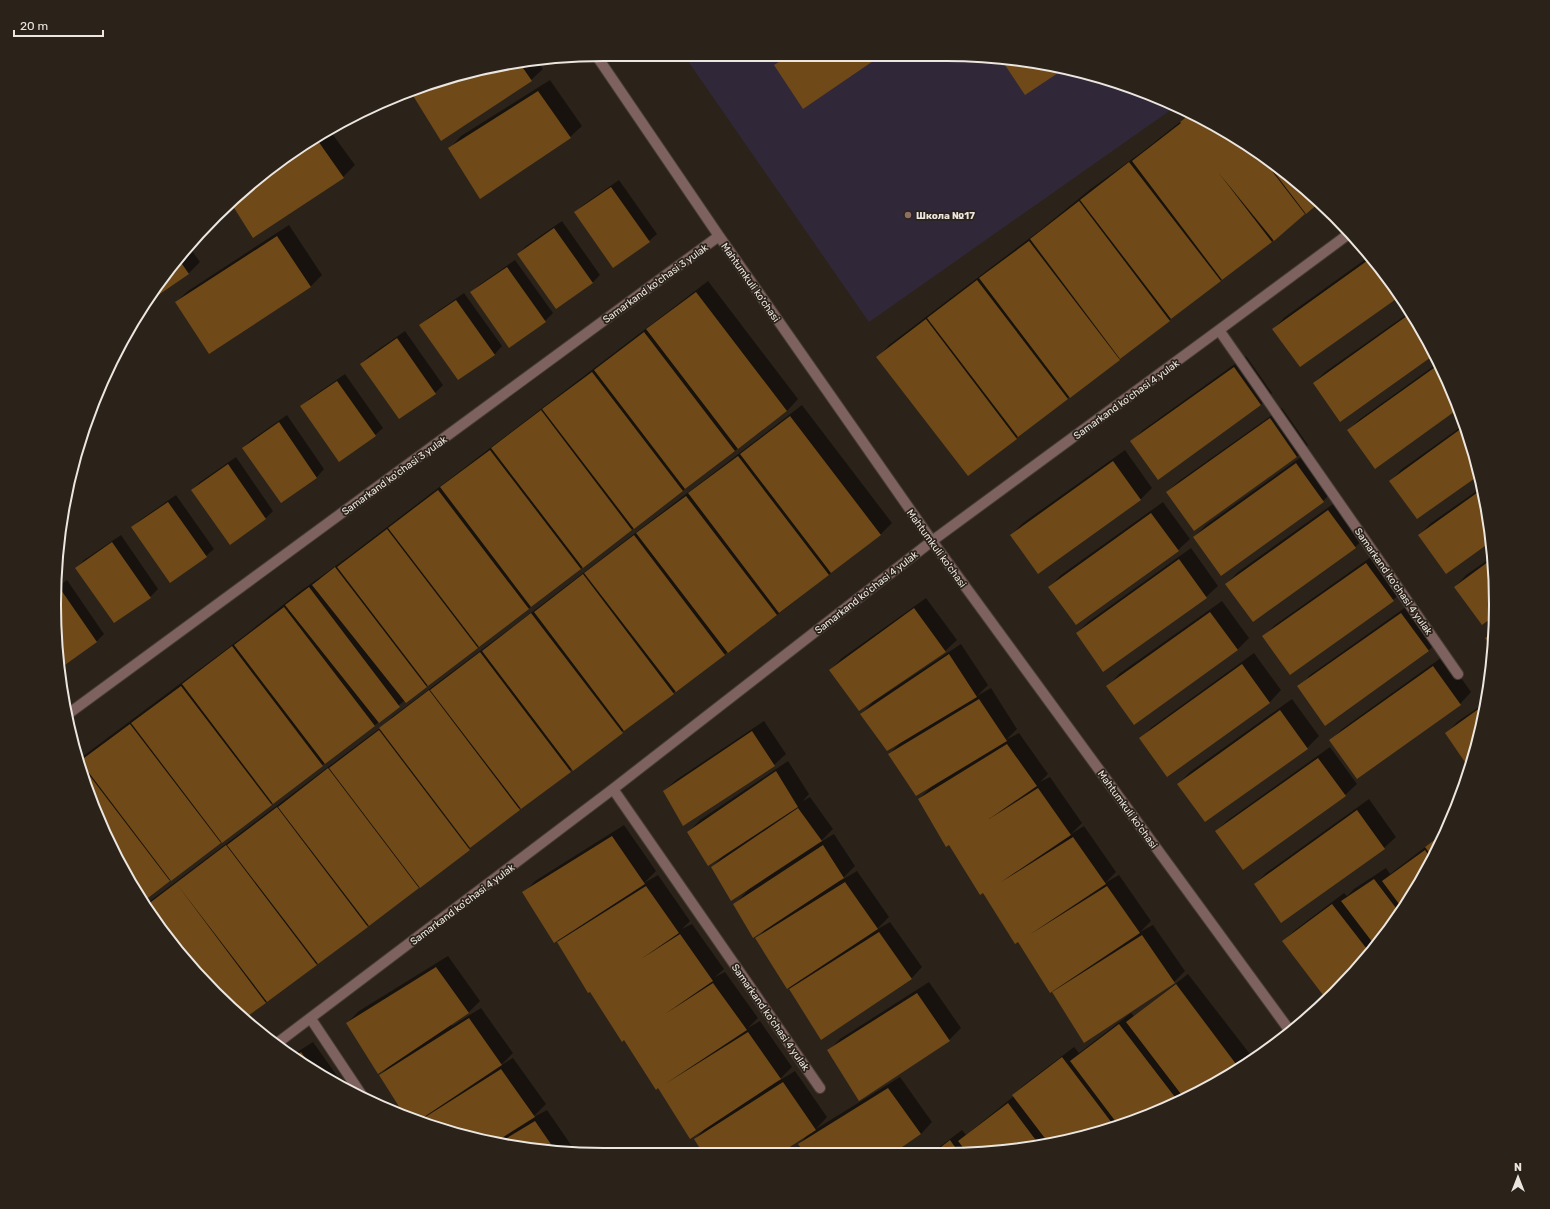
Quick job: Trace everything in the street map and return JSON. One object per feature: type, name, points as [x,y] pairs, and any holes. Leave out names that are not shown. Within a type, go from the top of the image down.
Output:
[{"type":"street","name":"Mahtumkuli ko'chasi","points":[[600,61],[719,236],[932,541],[1287,1027]]},
{"type":"street","name":"Samarkand ko'chasi 3 yulak","points":[[71,712],[719,236]]},
{"type":"street","name":"Samarkand ko'chasi 4 yulak","points":[[281,1041],[613,789],[932,541],[1345,237]]},
{"type":"street","name":"Samarkand ko'chasi 4 yulak","points":[[1220,330],[1458,674]]},
{"type":"street","name":"Samarkand ko'chasi 4 yulak","points":[[613,789],[820,1088]]},
{"type":"street","points":[[311,1019],[357,1088]]},
{"type":"shaded area","name":"Школа №17","points":[[688,61],[981,62],[1052,71],[1120,90],[1171,110],[869,322]]},
{"type":"building","points":[[780,61],[873,61],[803,109],[774,65]]},
{"type":"building","points":[[1005,65],[1058,73],[1025,95]]},
{"type":"building","points":[[523,68],[532,81],[441,141],[413,96],[498,71]]},
{"type":"building","points":[[538,91],[571,138],[480,199],[448,148]]},
{"type":"building","points":[[1186,117],[1217,134],[1270,169],[1305,214],[1274,241],[1218,172],[1272,242],[1222,280],[1132,161],[1181,123],[1180,122]]},
{"type":"building","points":[[319,143],[344,178],[253,238],[234,207],[274,173]]},
{"type":"building","points":[[1129,162],[1221,281],[1171,319],[1080,200]]},
{"type":"building","points":[[1273,171],[1315,206],[1306,214]]},
{"type":"building","points":[[611,187],[650,242],[613,268],[574,212]]},
{"type":"building","points":[[1079,201],[1170,321],[1120,359],[1030,239]]},
{"type":"building","points":[[554,228],[593,283],[556,309],[517,254]]},
{"type":"building","points":[[277,236],[311,287],[209,354],[175,302]]},
{"type":"building","points":[[1029,241],[1120,360],[1070,398],[979,278]]},
{"type":"building","points":[[1367,261],[1395,300],[1300,367],[1272,329]]},
{"type":"building","points":[[182,263],[189,274],[159,295]]},
{"type":"building","points":[[507,267],[546,322],[509,348],[470,292]]},
{"type":"building","points":[[977,280],[1068,399],[1018,437],[927,318]]},
{"type":"building","points":[[696,292],[787,411],[738,449],[646,329]]},
{"type":"building","points":[[456,300],[495,355],[458,380],[419,325]]},
{"type":"building","points":[[1406,317],[1430,358],[1340,422],[1313,383]]},
{"type":"building","points":[[926,319],[1017,439],[968,476],[876,357]]},
{"type":"building","points":[[644,332],[735,451],[685,489],[594,370]]},
{"type":"building","points":[[397,338],[436,394],[399,419],[360,364]]},
{"type":"building","points":[[1234,367],[1261,405],[1158,480],[1130,441]]},
{"type":"building","points":[[1435,367],[1454,412],[1375,469],[1347,430]]},
{"type":"building","points":[[592,372],[683,491],[634,529],[542,409]]},
{"type":"building","points":[[337,381],[376,436],[339,462],[300,406]]},
{"type":"building","points":[[541,410],[632,530],[583,568],[491,448]]},
{"type":"building","points":[[790,416],[881,535],[831,573],[740,454]]},
{"type":"building","points":[[1270,418],[1297,457],[1194,531],[1166,492]]},
{"type":"building","points":[[279,422],[317,478],[281,503],[242,448]]},
{"type":"building","points":[[1460,429],[1474,479],[1417,519],[1389,481]]},
{"type":"building","points":[[490,450],[581,569],[531,607],[440,487]]},
{"type":"building","points":[[738,456],[829,575],[779,613],[688,493]]},
{"type":"building","points":[[1113,461],[1141,500],[1038,574],[1010,535]]},
{"type":"building","points":[[1296,463],[1324,502],[1221,576],[1193,537]]},
{"type":"building","points":[[228,464],[266,519],[230,545],[191,490]]},
{"type":"building","points":[[438,490],[529,609],[479,647],[388,528]]},
{"type":"building","points":[[1478,492],[1485,546],[1446,574],[1418,535]]},
{"type":"building","points":[[686,496],[777,615],[728,653],[636,533]]},
{"type":"building","points":[[168,502],[207,557],[170,583],[131,527]]},
{"type":"building","points":[[1328,510],[1356,548],[1253,622],[1225,584]]},
{"type":"building","points":[[1151,513],[1179,551],[1076,625],[1048,587]]},
{"type":"building","points":[[387,529],[478,648],[428,686],[337,567]]},
{"type":"building","points":[[634,535],[725,655],[676,692],[584,573]]},
{"type":"building","points":[[112,542],[151,598],[114,623],[75,568]]},
{"type":"building","points":[[1179,559],[1207,598],[1103,672],[1076,633]]},
{"type":"building","points":[[1487,562],[1489,620],[1482,625],[1454,587]]},
{"type":"building","points":[[1366,563],[1394,601],[1290,675],[1262,636]]},
{"type":"building","points":[[335,567],[427,687],[406,703],[312,585]]},
{"type":"building","points":[[583,574],[674,694],[624,731],[534,612]]},
{"type":"building","points":[[309,587],[400,707],[379,723],[285,605]]},
{"type":"building","points":[[61,590],[97,642],[65,665],[62,640]]},
{"type":"building","points":[[284,607],[375,726],[325,764],[234,645]]},
{"type":"building","points":[[914,608],[946,652],[859,711],[829,670]]},
{"type":"building","points":[[1210,612],[1238,650],[1134,725],[1106,686]]},
{"type":"building","points":[[531,613],[623,733],[573,771],[482,651]]},
{"type":"building","points":[[1401,613],[1429,651],[1325,726],[1297,686]]},
{"type":"building","points":[[232,646],[323,766],[273,804],[182,684]]},
{"type":"building","points":[[480,652],[571,772],[521,809],[430,690]]},
{"type":"building","points":[[949,654],[977,697],[887,751],[860,714]]},
{"type":"building","points":[[1242,664],[1270,703],[1167,777],[1139,738]]},
{"type":"building","points":[[1433,666],[1461,705],[1357,779],[1329,740]]},
{"type":"building","points":[[181,686],[272,805],[222,843],[131,723]]},
{"type":"building","points":[[429,690],[520,810],[470,848],[379,728]]},
{"type":"building","points":[[979,699],[1007,741],[916,796],[888,754]]},
{"type":"building","points":[[1479,708],[1465,762],[1445,733]]},
{"type":"building","points":[[1280,710],[1308,749],[1205,822],[1177,784]]},
{"type":"building","points":[[130,724],[221,843],[171,881],[88,771],[84,758]]},
{"type":"building","points":[[379,730],[470,850],[420,888],[329,768]]},
{"type":"building","points":[[752,731],[775,766],[683,826],[663,791]]},
{"type":"building","points":[[1007,744],[1037,786],[989,819],[1038,788],[1071,835],[1001,882],[1073,837],[1106,884],[1029,935],[1107,886],[1140,933],[1050,993],[1018,942],[1015,944],[983,893],[980,895],[949,845],[946,847],[918,799]]},
{"type":"building","points":[[1318,758],[1346,796],[1243,870],[1215,831]]},
{"type":"building","points":[[328,768],[419,888],[369,926],[278,807]]},
{"type":"building","points":[[776,771],[798,807],[708,866],[687,832]]},
{"type":"building","points":[[89,774],[170,881],[148,898],[117,845],[102,812]]},
{"type":"building","points":[[277,807],[368,927],[318,964],[227,845]]},
{"type":"building","points":[[798,808],[822,841],[731,901],[711,867]]},
{"type":"building","points":[[1357,810],[1385,849],[1281,923],[1254,884]]},
{"type":"building","points":[[612,836],[645,884],[554,943],[522,892]]},
{"type":"building","points":[[1436,839],[1429,852],[1425,847]]},
{"type":"building","points":[[226,845],[317,965],[267,1002],[176,883]]},
{"type":"building","points":[[823,845],[844,878],[753,938],[733,904]]},
{"type":"building","points":[[1425,850],[1428,854],[1399,903],[1382,881]]},
{"type":"building","points":[[1374,879],[1396,908],[1372,941],[1341,901]]},
{"type":"building","points":[[845,882],[878,929],[787,989],[755,938]]},
{"type":"building","points":[[176,883],[266,1003],[249,1015],[246,1013],[220,989],[196,963],[173,935],[151,902]]},
{"type":"building","points":[[646,886],[679,933],[641,959],[680,934],[713,981],[665,1014],[713,983],[747,1030],[665,1084],[748,1032],[781,1079],[690,1139],[658,1088],[656,1090],[624,1040],[622,1042],[590,992],[588,993],[557,942]]},
{"type":"building","points":[[1332,904],[1366,948],[1323,995],[1282,941]]},
{"type":"building","points":[[879,932],[912,979],[821,1040],[789,989]]},
{"type":"building","points":[[1142,935],[1175,983],[1084,1043],[1052,992]]},
{"type":"building","points":[[436,967],[469,1013],[378,1074],[346,1023]]},
{"type":"building","points":[[1176,984],[1235,1063],[1181,1094],[1126,1022]]},
{"type":"building","points":[[917,993],[950,1041],[859,1101],[827,1050]]},
{"type":"building","points":[[469,1018],[502,1065],[424,1117],[400,1108],[379,1075]]},
{"type":"building","points":[[1119,1024],[1175,1097],[1153,1107],[1115,1121],[1070,1061]]},
{"type":"building","points":[[1062,1057],[1111,1122],[1045,1139],[1012,1095]]},
{"type":"building","points":[[501,1069],[535,1117],[501,1138],[425,1117]]},
{"type":"building","points":[[783,1082],[816,1130],[788,1148],[700,1148],[694,1139]]},
{"type":"building","points":[[888,1088],[921,1134],[901,1148],[801,1148],[798,1144]]},
{"type":"building","points":[[1008,1103],[1036,1140],[981,1147],[963,1148],[958,1141]]},
{"type":"building","points":[[535,1121],[552,1145],[534,1143],[505,1139]]},
{"type":"building","points":[[950,1140],[956,1148],[946,1148],[940,1148]]},
{"type":"place","name":"Школа №17","points":[[908,215]]}]
